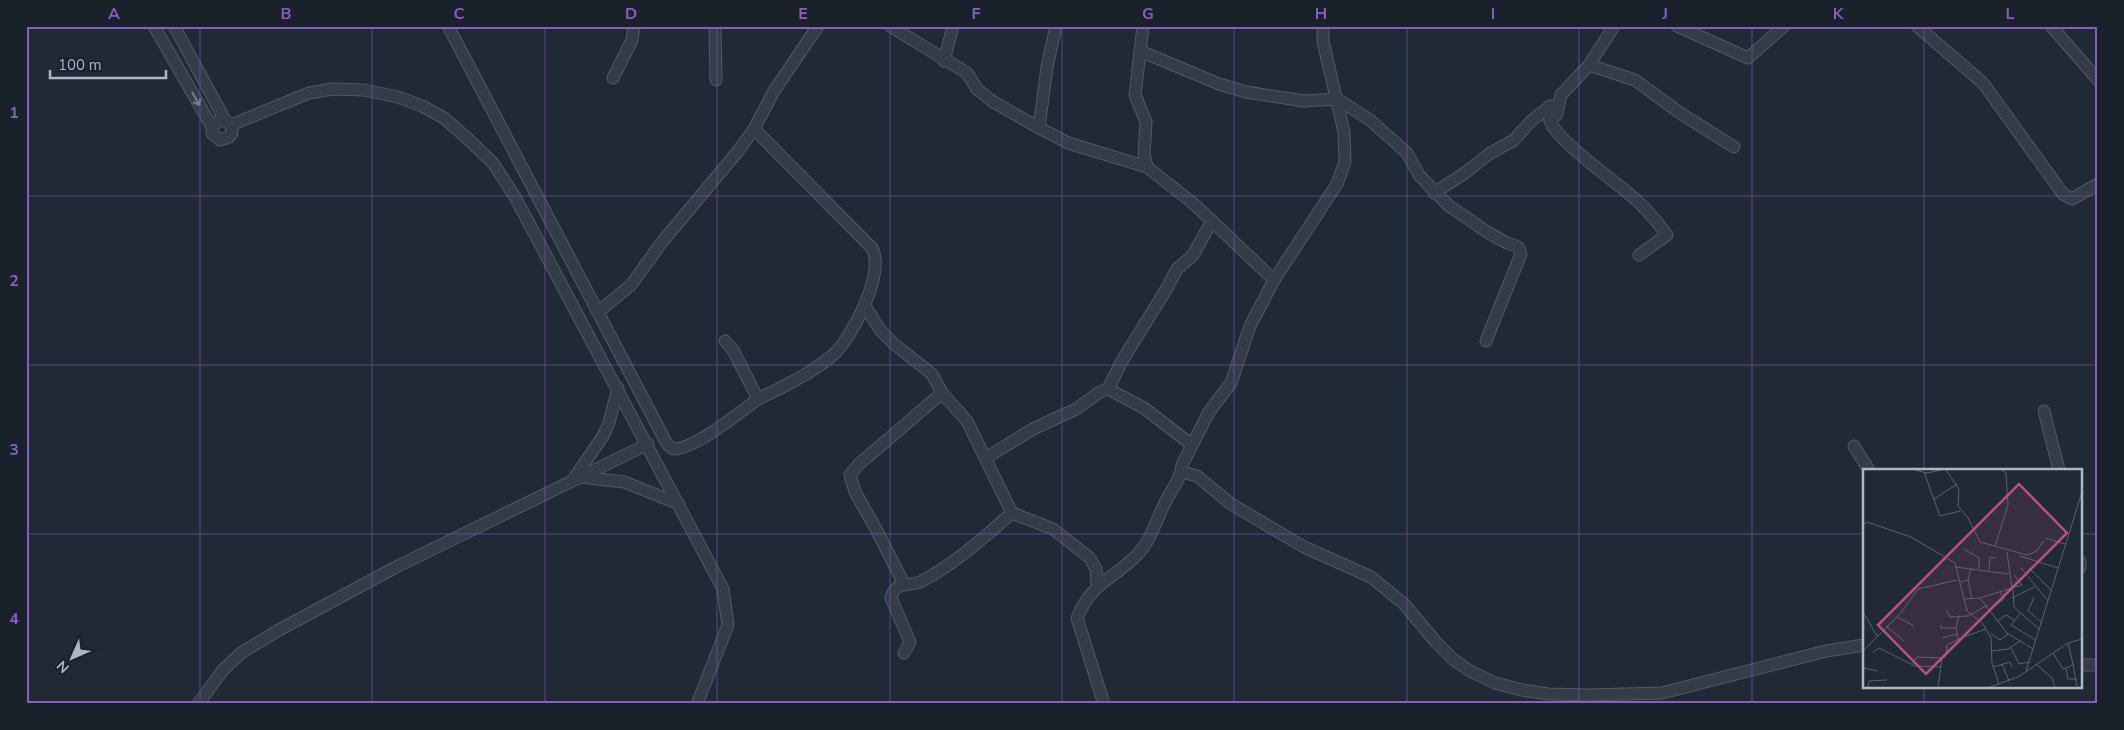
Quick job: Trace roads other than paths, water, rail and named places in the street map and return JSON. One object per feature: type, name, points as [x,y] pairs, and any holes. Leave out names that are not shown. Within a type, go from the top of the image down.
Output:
[{"type":"street","points":[[154,26],[172,54],[212,127],[215,137],[225,140],[232,133],[228,122],[174,26]]},
{"type":"street","points":[[448,26],[666,444],[673,449],[684,448],[724,425],[758,399],[794,380],[835,353],[865,306],[877,262],[872,248],[754,129]]},
{"type":"street","points":[[613,78],[632,40],[634,26]]},
{"type":"street","points":[[715,26],[716,80]]},
{"type":"street","points":[[598,312],[630,285],[662,242],[754,129],[774,91],[818,26]]},
{"type":"street","points":[[890,26],[966,73],[977,89],[992,102],[1039,128],[1068,143],[1102,155],[1147,167],[1166,184],[1194,204],[1274,280]]},
{"type":"street","points":[[944,60],[953,26]]},
{"type":"street","points":[[1039,128],[1056,26]]},
{"type":"street","points":[[1143,26],[1135,95],[1146,122],[1144,154],[1147,167]]},
{"type":"street","points":[[1104,704],[1077,618],[1086,598],[1097,585],[1138,554],[1155,527],[1164,505],[1182,472],[1182,464],[1209,412],[1231,383],[1250,326],[1274,280],[1337,184],[1345,162],[1344,132],[1323,40],[1323,26]]},
{"type":"street","points":[[1550,121],[1556,114],[1561,95],[1589,65],[1614,26]]},
{"type":"street","points":[[1677,26],[1748,58],[1784,26]]},
{"type":"street","points":[[1917,26],[1983,83],[2063,194],[2072,199],[2098,184]]},
{"type":"street","points":[[2051,26],[2098,80]]},
{"type":"street","points":[[172,54],[186,46]]},
{"type":"street","points":[[1140,51],[1219,84],[1246,92],[1304,101],[1337,99],[1370,120],[1407,153],[1420,176],[1434,193],[1487,232],[1518,247],[1521,254],[1486,341]]},
{"type":"street","points":[[1589,65],[1635,80],[1680,114],[1734,147]]},
{"type":"street","points":[[212,127],[215,122],[228,122],[308,94],[332,89],[364,90],[398,97],[422,106],[444,118],[487,157],[502,176],[555,268],[723,588],[728,624],[697,704]]},
{"type":"street","points":[[1434,193],[1489,154],[1514,140],[1531,121],[1550,106],[1550,121],[1553,127],[1581,155],[1628,192],[1667,234],[1639,255]]},
{"type":"street","points":[[1108,390],[1122,361],[1177,269],[1193,255],[1212,221]]},
{"type":"street","points":[[865,306],[873,320],[894,344],[932,374],[942,393],[967,421],[1012,512],[1053,529],[1090,558],[1096,569],[1097,585]]},
{"type":"street","points":[[725,341],[733,350],[758,399]]},
{"type":"street","points":[[576,479],[609,423],[618,388]]},
{"type":"street","points":[[986,458],[1033,429],[1076,409],[1100,392],[1108,390],[1144,408],[1192,445]]},
{"type":"street","points":[[904,584],[876,528],[855,492],[850,475],[858,464],[942,393]]},
{"type":"street","points":[[2044,411],[2059,469]]},
{"type":"street","points":[[198,704],[223,670],[241,653],[271,635],[398,566],[648,444]]},
{"type":"street","points":[[1854,446],[1868,469]]},
{"type":"street","points":[[1182,472],[1197,476],[1231,504],[1304,547],[1371,577],[1404,604],[1435,641],[1454,660],[1470,671],[1496,683],[1522,690],[1582,695],[1662,693],[1826,651],[1863,645]]},
{"type":"street","points":[[576,479],[624,482],[679,504]]},
{"type":"street","points":[[904,653],[910,642],[891,598],[893,592],[904,584],[918,583],[937,573],[974,546],[1012,512]]},
{"type":"street","points":[[2082,665],[2098,664]]}]
